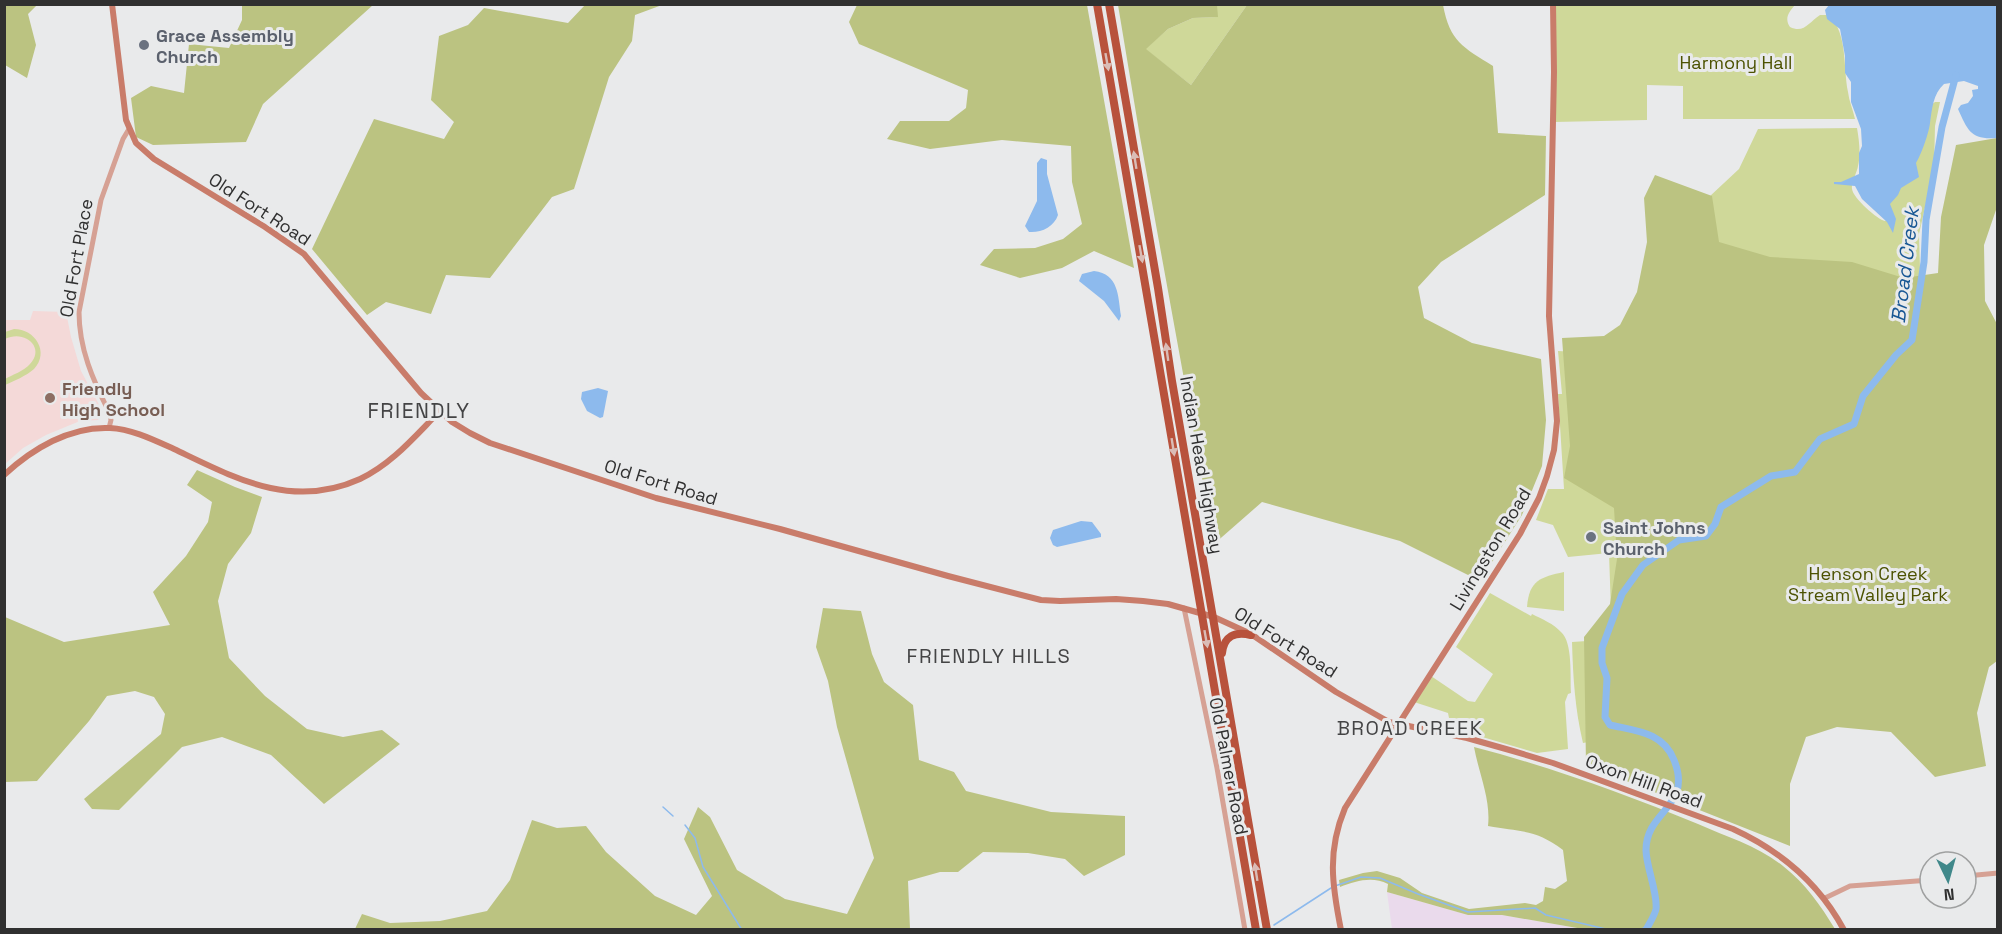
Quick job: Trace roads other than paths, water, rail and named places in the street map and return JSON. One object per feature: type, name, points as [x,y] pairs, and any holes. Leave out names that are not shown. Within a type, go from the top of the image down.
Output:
[{"type":"highway","name":"Indian Head Highway","points":[[1097,4],[1256,930]]},
{"type":"highway","name":"Indian Head Highway","points":[[1109,4],[1267,930]]},
{"type":"highway","points":[[1223,673],[1222,653],[1225,641],[1233,634],[1251,635]]},
{"type":"main road","name":"Old Fort Road","points":[[112,4],[120,82],[129,129],[136,143],[148,154],[304,254],[405,375],[440,412],[470,433],[490,443],[656,498],[849,547],[1005,592],[1052,601],[1116,599],[1168,604],[1214,617],[1251,635],[1364,710],[1397,724]]},
{"type":"main road","name":"Livingston Road","points":[[1341,930],[1332,880],[1334,844],[1341,818],[1352,794],[1520,534],[1539,498],[1551,462],[1557,409],[1549,316],[1554,72],[1553,4]]},
{"type":"main road","points":[[4,476],[29,455],[62,437],[80,431],[109,428],[141,435],[249,483],[279,490],[303,492],[339,486],[372,473],[398,453],[440,412]]},
{"type":"main road","name":"Oxon Hill Road","points":[[1397,724],[1467,738],[1513,751],[1733,830],[1766,846],[1787,860],[1825,898],[1845,930]]},
{"type":"street","name":"Old Fort Place","points":[[109,428],[111,420],[109,412],[90,371],[81,342],[79,312],[101,200],[123,139],[129,129]]},
{"type":"street","name":"Old Palmer Road","points":[[1184,608],[1245,930]]},
{"type":"street","points":[[1978,875],[1998,873]]},
{"type":"street","points":[[1825,898],[1850,886],[1918,881]]},
{"type":"water","points":[[1829,5],[1997,5],[1997,138],[1976,136],[1968,128],[1958,109],[1961,105],[1968,103],[1973,96],[1972,90],[1978,89],[1978,86],[1964,81],[1944,84],[1935,97],[1928,132],[1916,163],[1919,177],[1901,188],[1890,204],[1896,219],[1893,233],[1887,222],[1862,199],[1855,186],[1834,184],[1834,182],[1841,182],[1859,174],[1859,153],[1862,146],[1861,129],[1851,102],[1851,82],[1845,73],[1845,56],[1840,29],[1827,19],[1825,10]]},
{"type":"water","points":[[1041,158],[1047,160],[1047,174],[1058,215],[1046,228],[1029,232],[1025,226],[1037,201],[1037,163]]},
{"type":"water","points":[[1094,271],[1108,276],[1116,287],[1121,316],[1119,321],[1104,301],[1079,281],[1082,274]]},
{"type":"water","points":[[598,388],[608,391],[603,417],[600,418],[587,411],[581,399],[582,392]]},
{"type":"water","points":[[1081,521],[1092,522],[1101,537],[1057,547],[1053,545],[1050,538],[1053,530]]},
{"type":"waterway","name":"Broad Creek","points":[[1646,930],[1655,911],[1656,903],[1646,850],[1648,837],[1653,826],[1673,799],[1678,788],[1678,776],[1669,751],[1656,738],[1639,731],[1610,725],[1605,717],[1607,678],[1602,663],[1602,648],[1622,594],[1643,565],[1679,540],[1706,536],[1715,524],[1721,507],[1771,476],[1795,472],[1820,439],[1854,424],[1863,396],[1896,355],[1912,340],[1924,262],[1926,220],[1942,127],[1956,75]]},
{"type":"waterway","points":[[663,807],[673,816]]},
{"type":"waterway","points":[[685,825],[695,838],[703,867],[742,930]]},
{"type":"waterway","points":[[1335,886],[1361,877],[1380,878],[1468,912],[1535,908],[1546,915],[1610,930]]},
{"type":"waterway","points":[[1274,925],[1331,888]]},
{"type":"waterway","points":[[1640,930],[1649,925]]},
{"type":"place","name":"Grace Assembly Church","points":[[144,45]]},
{"type":"place","name":"Friendly High School","points":[[50,398]]},
{"type":"place","name":"Saint Johns Church","points":[[1591,537]]},
{"type":"district","name":"FRIENDLY","points":[[419,410]]},
{"type":"district","name":"FRIENDLY HILLS","points":[[989,656]]},
{"type":"district","name":"BROAD CREEK","points":[[1410,728]]},
{"type":"park label","name":"Harmony Hall","points":[[1736,62]]},
{"type":"park label","name":"Henson Creek Stream Valley Park","points":[[1868,583]]}]
